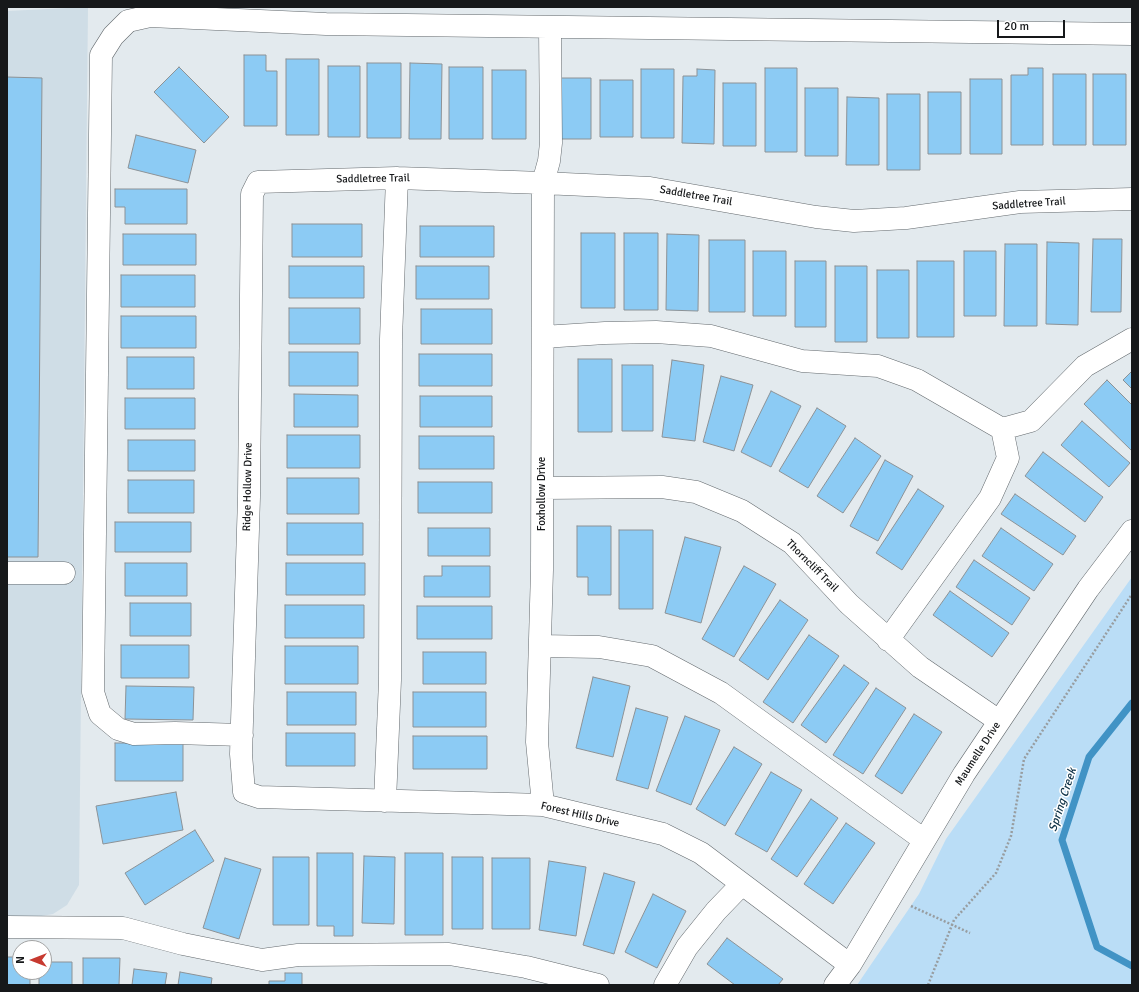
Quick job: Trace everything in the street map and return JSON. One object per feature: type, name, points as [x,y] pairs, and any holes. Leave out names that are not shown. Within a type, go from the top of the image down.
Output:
[{"type":"street","points":[[242,735],[175,733],[134,734],[118,729],[100,714],[93,692],[101,55],[113,36],[128,21],[150,16],[326,24],[550,28],[1132,34]]},
{"type":"street","name":"Foxhollow Drive","points":[[542,805],[537,742],[542,488],[542,183],[549,161],[551,143],[550,28]]},
{"type":"street","points":[[385,800],[390,680],[391,339],[397,178]]},
{"type":"street","name":"Saddletree Trail","points":[[258,182],[397,178],[650,188],[816,217],[854,221],[906,218],[1020,202],[1132,200]]},
{"type":"street","name":"Ridge Hollow Drive","points":[[244,792],[241,754],[249,497],[252,194],[258,182]]},
{"type":"street","points":[[542,337],[605,333],[656,332],[711,336],[802,361],[878,366],[917,380],[1002,429],[1031,421],[1085,366],[1132,339]]},
{"type":"street","points":[[888,640],[990,498],[1008,458],[1002,429]]},
{"type":"street","name":"Thorncliff Trail","points":[[542,488],[662,488],[696,492],[742,512],[792,543],[849,604],[920,667],[999,721]]},
{"type":"street","name":"Maumelle Drive","points":[[835,985],[850,965],[924,840],[999,721],[1088,589],[1132,531]]},
{"type":"street","points":[[7,572],[64,573]]},
{"type":"street","points":[[540,646],[599,647],[652,656],[721,693],[924,840]]},
{"type":"street","name":"Forest Hills Drive","points":[[244,792],[259,797],[542,805],[663,834],[701,853],[850,965]]},
{"type":"street","points":[[665,985],[687,947],[716,911],[742,884]]},
{"type":"street","points":[[7,927],[123,928],[183,944],[262,960],[298,955],[449,954],[526,967],[598,985]]},
{"type":"path","points":[[928,985],[954,920],[996,873],[1010,836],[1024,759],[1132,594]]},
{"type":"path","points":[[890,896],[970,933]]},
{"type":"shaded area","points":[[88,7],[79,885],[67,905],[53,914],[30,918],[7,917],[7,11]]},
{"type":"shaded area","points":[[1132,577],[1132,985],[857,985],[919,894],[946,839]]},
{"type":"building","points":[[244,55],[266,55],[266,71],[277,71],[277,126],[244,126]]},
{"type":"building","points":[[286,59],[319,59],[319,135],[286,135]]},
{"type":"building","points":[[367,63],[401,63],[401,138],[367,138]]},
{"type":"building","points":[[410,63],[442,64],[441,139],[409,139]]},
{"type":"building","points":[[328,66],[360,66],[360,137],[328,137]]},
{"type":"building","points":[[179,67],[229,117],[204,143],[154,92]]},
{"type":"building","points":[[449,67],[483,67],[483,139],[449,139]]},
{"type":"building","points":[[765,68],[797,68],[797,152],[765,152]]},
{"type":"building","points":[[1028,68],[1043,68],[1043,145],[1011,145],[1011,75],[1028,75]]},
{"type":"building","points":[[641,69],[674,69],[674,138],[641,138]]},
{"type":"building","points":[[697,69],[715,70],[714,144],[682,143],[683,76],[697,76]]},
{"type":"building","points":[[492,70],[526,70],[526,139],[492,139]]},
{"type":"building","points":[[1053,74],[1086,74],[1086,145],[1053,145]]},
{"type":"building","points":[[1093,74],[1126,74],[1126,145],[1093,145]]},
{"type":"building","points":[[7,77],[42,78],[38,557],[7,557]]},
{"type":"building","points":[[557,78],[591,78],[591,139],[557,139]]},
{"type":"building","points":[[970,79],[1002,79],[1002,154],[970,154]]},
{"type":"building","points":[[600,80],[633,80],[633,137],[600,137]]},
{"type":"building","points":[[723,83],[756,83],[756,146],[723,146]]},
{"type":"building","points":[[805,88],[838,88],[838,156],[805,156]]},
{"type":"building","points":[[928,92],[961,92],[961,154],[928,154]]},
{"type":"building","points":[[887,94],[920,94],[920,170],[887,170]]},
{"type":"building","points":[[847,97],[879,98],[879,165],[846,165]]},
{"type":"building","points":[[136,135],[196,150],[188,183],[128,168]]},
{"type":"building","points":[[115,189],[187,189],[187,224],[125,224],[125,207],[115,207]]},
{"type":"building","points":[[292,224],[362,224],[362,257],[292,257]]},
{"type":"building","points":[[420,226],[494,226],[494,257],[420,257]]},
{"type":"building","points":[[581,233],[615,233],[615,308],[581,308]]},
{"type":"building","points":[[624,233],[658,233],[658,310],[624,310]]},
{"type":"building","points":[[123,234],[196,234],[196,265],[123,265]]},
{"type":"building","points":[[667,234],[699,235],[698,311],[666,310]]},
{"type":"building","points":[[1093,239],[1122,239],[1121,312],[1091,312]]},
{"type":"building","points":[[709,240],[745,240],[745,312],[709,312]]},
{"type":"building","points":[[1047,242],[1079,243],[1078,325],[1046,324]]},
{"type":"building","points":[[1005,244],[1037,244],[1037,326],[1004,326]]},
{"type":"building","points":[[753,251],[786,251],[786,316],[753,316]]},
{"type":"building","points":[[964,251],[996,251],[996,316],[964,316]]},
{"type":"building","points":[[795,261],[826,261],[826,327],[795,327]]},
{"type":"building","points":[[917,261],[954,261],[954,337],[917,337]]},
{"type":"building","points":[[289,266],[364,266],[364,298],[289,298]]},
{"type":"building","points":[[416,266],[489,266],[489,299],[416,299]]},
{"type":"building","points":[[835,266],[867,266],[867,342],[835,342]]},
{"type":"building","points":[[877,270],[909,270],[909,338],[877,338]]},
{"type":"building","points":[[121,275],[195,275],[195,307],[121,307]]},
{"type":"building","points":[[289,308],[360,308],[360,344],[289,344]]},
{"type":"building","points":[[421,309],[492,309],[492,344],[421,344]]},
{"type":"building","points":[[121,316],[196,316],[196,348],[121,348]]},
{"type":"building","points":[[289,352],[358,352],[358,386],[289,386]]},
{"type":"building","points":[[419,354],[492,354],[492,386],[419,386]]},
{"type":"building","points":[[127,357],[194,357],[194,389],[127,389]]},
{"type":"building","points":[[578,359],[612,359],[612,432],[578,432]]},
{"type":"building","points":[[672,360],[704,365],[695,441],[662,437]]},
{"type":"building","points":[[622,365],[653,365],[653,431],[622,431]]},
{"type":"building","points":[[1132,371],[1132,389],[1123,380]]},
{"type":"building","points":[[721,376],[753,385],[734,451],[703,442]]},
{"type":"building","points":[[1107,380],[1132,405],[1132,451],[1084,404]]},
{"type":"building","points":[[771,391],[801,406],[771,467],[741,452]]},
{"type":"building","points":[[294,394],[358,395],[358,427],[294,427]]},
{"type":"building","points":[[420,396],[492,396],[492,427],[420,427]]},
{"type":"building","points":[[125,398],[195,398],[195,429],[125,429]]},
{"type":"building","points":[[817,408],[846,426],[808,488],[779,471]]},
{"type":"building","points":[[1082,421],[1130,463],[1109,487],[1061,445]]},
{"type":"building","points":[[287,435],[360,435],[360,468],[287,468]]},
{"type":"building","points":[[419,436],[494,436],[494,469],[419,469]]},
{"type":"building","points":[[855,438],[881,456],[843,513],[817,496]]},
{"type":"building","points":[[128,440],[195,440],[195,471],[128,471]]},
{"type":"building","points":[[1043,452],[1103,497],[1085,522],[1025,476]]},
{"type":"building","points":[[885,460],[913,476],[878,541],[850,526]]},
{"type":"building","points":[[287,478],[359,478],[359,514],[287,514]]},
{"type":"building","points":[[128,480],[194,480],[194,513],[128,513]]},
{"type":"building","points":[[418,482],[492,482],[492,513],[418,513]]},
{"type":"building","points":[[918,489],[944,506],[902,570],[876,553]]},
{"type":"building","points":[[1015,494],[1076,536],[1063,555],[1001,514]]},
{"type":"building","points":[[115,522],[191,522],[191,552],[115,552]]},
{"type":"building","points":[[287,523],[363,523],[363,555],[287,555]]},
{"type":"building","points":[[577,526],[611,526],[611,595],[588,595],[588,577],[577,577]]},
{"type":"building","points":[[428,528],[490,528],[490,556],[428,556]]},
{"type":"building","points":[[1001,528],[1053,564],[1034,591],[982,556]]},
{"type":"building","points":[[619,530],[653,530],[653,609],[619,609]]},
{"type":"building","points":[[685,537],[721,547],[701,623],[665,613]]},
{"type":"building","points":[[974,560],[1030,598],[1012,625],[956,587]]},
{"type":"building","points":[[125,563],[187,563],[187,596],[125,596]]},
{"type":"building","points":[[286,563],[365,563],[365,595],[286,595]]},
{"type":"building","points":[[442,566],[490,566],[490,597],[424,597],[424,576],[442,576]]},
{"type":"building","points":[[744,566],[776,584],[734,657],[702,639]]},
{"type":"building","points":[[950,591],[1009,633],[992,657],[933,615]]},
{"type":"building","points":[[780,600],[808,620],[768,680],[739,660]]},
{"type":"building","points":[[130,603],[191,603],[191,636],[130,636]]},
{"type":"building","points":[[285,605],[364,605],[364,638],[285,638]]},
{"type":"building","points":[[417,606],[492,606],[492,639],[417,639]]},
{"type":"building","points":[[809,635],[839,656],[793,723],[763,702]]},
{"type":"building","points":[[121,645],[189,645],[189,678],[121,678]]},
{"type":"building","points":[[285,646],[358,646],[358,684],[285,684]]},
{"type":"building","points":[[423,652],[486,652],[486,684],[423,684]]},
{"type":"building","points":[[844,665],[869,683],[826,743],[801,725]]},
{"type":"building","points":[[593,677],[630,686],[613,757],[576,748]]},
{"type":"building","points":[[126,686],[194,687],[193,720],[125,719]]},
{"type":"building","points":[[876,688],[906,708],[863,774],[833,755]]},
{"type":"building","points":[[287,692],[356,692],[356,725],[287,725]]},
{"type":"building","points":[[413,692],[486,692],[486,727],[413,727]]},
{"type":"building","points":[[636,708],[668,717],[648,789],[616,780]]},
{"type":"building","points":[[914,714],[942,732],[902,794],[875,776]]},
{"type":"building","points":[[685,716],[720,730],[691,805],[656,791]]},
{"type":"building","points":[[286,733],[355,733],[355,766],[286,766]]},
{"type":"building","points":[[413,736],[487,736],[487,769],[413,769]]},
{"type":"building","points":[[115,743],[183,743],[183,781],[115,781]]},
{"type":"building","points":[[734,747],[762,764],[725,826],[696,809]]},
{"type":"building","points":[[771,772],[802,790],[767,852],[735,834]]},
{"type":"building","points":[[176,792],[183,830],[103,844],[96,806]]},
{"type":"building","points":[[811,799],[838,818],[797,877],[771,859]]},
{"type":"building","points":[[846,823],[875,843],[833,904],[804,884]]},
{"type":"building","points":[[195,830],[214,861],[145,905],[125,873]]},
{"type":"building","points":[[317,853],[353,853],[353,936],[334,936],[334,926],[317,926]]},
{"type":"building","points":[[405,853],[443,853],[443,935],[405,935]]},
{"type":"building","points":[[364,856],[395,857],[394,924],[362,923]]},
{"type":"building","points":[[273,857],[309,857],[309,925],[273,925]]},
{"type":"building","points":[[452,857],[483,857],[483,929],[452,929]]},
{"type":"building","points":[[225,858],[261,869],[239,939],[203,928]]},
{"type":"building","points":[[492,858],[530,858],[530,929],[492,929]]},
{"type":"building","points":[[549,861],[586,867],[576,936],[539,930]]},
{"type":"building","points":[[604,873],[635,882],[614,954],[583,945]]},
{"type":"building","points":[[653,894],[686,911],[657,968],[625,952]]},
{"type":"building","points":[[727,938],[783,979],[778,985],[735,985],[707,964]]},
{"type":"building","points":[[7,957],[12,957],[12,980],[30,980],[30,985],[7,985]]},
{"type":"building","points":[[83,958],[120,958],[119,985],[83,985]]},
{"type":"building","points":[[52,962],[72,962],[72,985],[39,985],[39,980],[52,980]]},
{"type":"building","points":[[134,969],[167,973],[165,985],[132,985]]},
{"type":"building","points":[[180,972],[212,978],[211,985],[178,985]]},
{"type":"building","points":[[285,973],[302,973],[302,985],[269,985],[269,981],[285,981]]},
{"type":"waterway","name":"Spring Creek","points":[[1132,703],[1089,757],[1062,840],[1097,947],[1132,966]]}]
